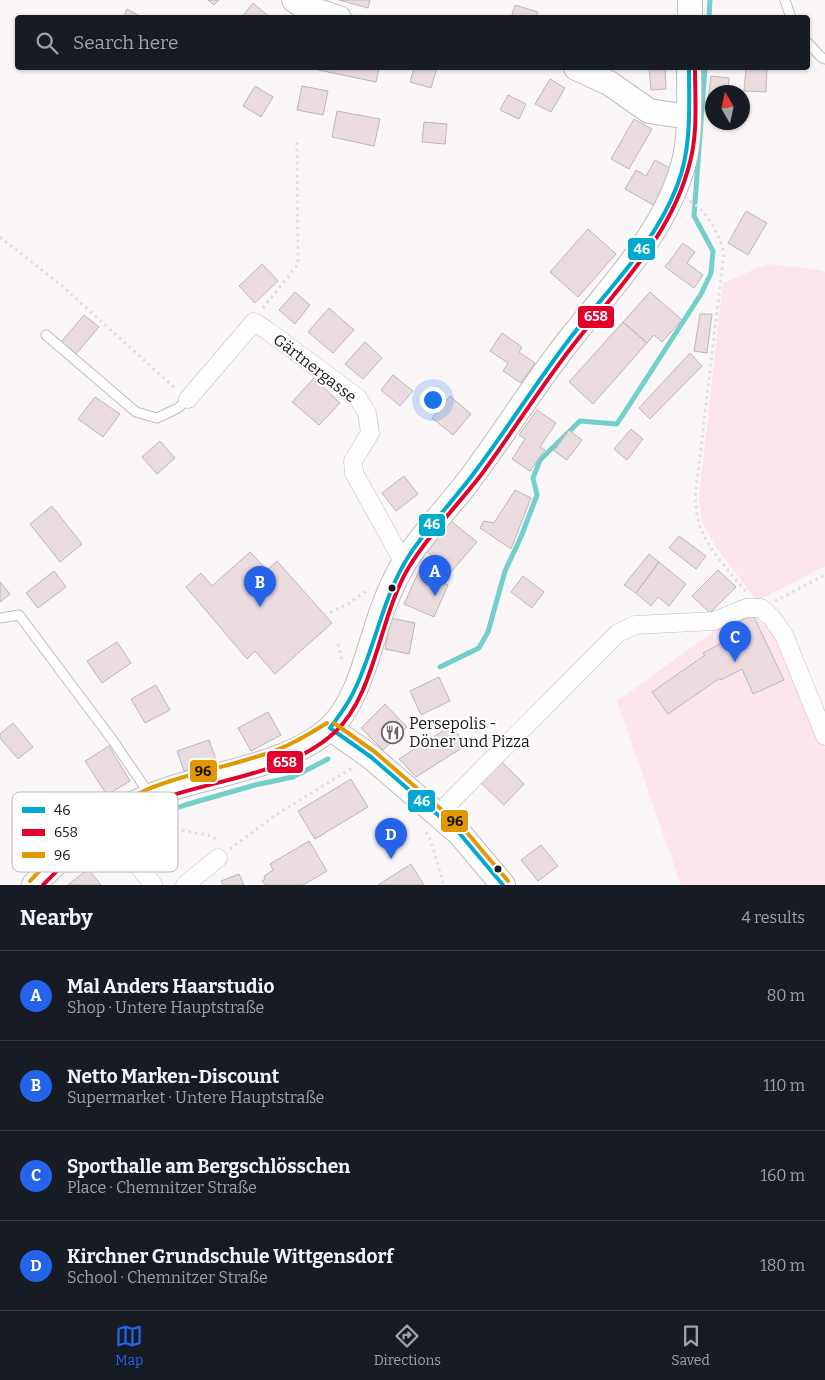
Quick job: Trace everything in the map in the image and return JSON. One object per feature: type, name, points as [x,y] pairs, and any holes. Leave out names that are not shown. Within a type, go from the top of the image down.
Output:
[{"type":"street","points":[[294,0],[305,8],[329,15]]},
{"type":"street","points":[[690,0],[690,15]]},
{"type":"street","points":[[580,70],[609,83],[648,111],[689,117]]},
{"type":"street","points":[[160,792],[176,786],[263,763],[299,748],[316,739],[342,715],[353,694],[373,624],[404,563],[428,529],[464,487],[571,336],[632,263],[650,237],[674,192],[685,159],[689,117],[689,70]]},
{"type":"street","points":[[188,399],[254,322]]},
{"type":"street","name":"Gärtnergasse","points":[[254,322],[358,398],[367,413],[370,433],[353,461],[354,473],[404,563]]},
{"type":"street","points":[[430,821],[618,633],[635,625],[714,621],[746,608],[761,608],[772,618],[784,635],[825,736]]},
{"type":"street","points":[[330,728],[371,757],[430,821],[460,834],[503,885]]},
{"type":"street","points":[[185,885],[218,858]]},
{"type":"street","points":[[34,885],[47,872]]},
{"type":"street","points":[[143,872],[153,885]]},
{"type":"lane","points":[[785,0],[790,15]]},
{"type":"lane","points":[[810,45],[821,58],[825,59]]},
{"type":"lane","points":[[46,335],[136,412],[157,418],[178,408],[188,399]]},
{"type":"lane","points":[[0,618],[19,615],[114,742],[147,792]]},
{"type":"path","points":[[254,322],[265,304],[298,264],[297,138]]},
{"type":"path","points":[[674,192],[699,206],[715,228],[724,252],[695,498],[697,517],[701,529],[711,547],[754,602],[761,608],[825,574]]},
{"type":"path","points":[[0,237],[62,286],[188,399]]},
{"type":"path","points":[[324,615],[348,604],[376,584],[391,588]]},
{"type":"path","points":[[218,858],[274,816],[371,757]]},
{"type":"path","points":[[430,821],[431,841],[443,883]]},
{"type":"shaded area","points":[[767,264],[825,272],[825,566],[757,601],[715,546],[702,522],[699,497],[723,283]]},
{"type":"shaded area","points":[[761,615],[775,630],[808,704],[825,750],[825,885],[681,885],[617,701],[735,616]]},
{"type":"building","points":[[208,0],[219,0],[214,5]]},
{"type":"building","points":[[339,0],[370,0],[368,8]]},
{"type":"building","points":[[253,3],[267,15],[243,15]]},
{"type":"building","points":[[515,5],[538,12],[537,15],[512,15]]},
{"type":"building","points":[[127,9],[138,15],[124,15]]},
{"type":"building","points":[[319,70],[379,70],[376,82]]},
{"type":"building","points":[[413,70],[436,70],[431,88],[410,82]]},
{"type":"building","points":[[649,70],[665,70],[666,89],[651,90]]},
{"type":"building","points":[[746,70],[767,70],[766,92],[750,91],[750,85],[745,85]]},
{"type":"building","points":[[711,76],[729,78],[728,85],[710,85]]},
{"type":"building","points":[[550,79],[565,88],[551,112],[535,104]]},
{"type":"building","points":[[255,86],[273,97],[261,117],[243,106]]},
{"type":"building","points":[[302,86],[328,91],[323,115],[297,110]]},
{"type":"building","points":[[508,95],[526,104],[519,119],[500,110]]},
{"type":"building","points":[[337,111],[380,119],[374,146],[332,137]]},
{"type":"building","points":[[634,119],[652,129],[629,169],[611,159]]},
{"type":"building","points":[[424,122],[447,124],[445,144],[422,142]]},
{"type":"building","points":[[655,160],[675,171],[655,206],[625,189],[636,170],[646,176]]},
{"type":"building","points":[[746,211],[767,223],[748,255],[728,243]]},
{"type":"building","points":[[588,229],[616,254],[578,297],[550,272]]},
{"type":"building","points":[[683,243],[695,252],[687,263],[703,275],[694,288],[665,267]]},
{"type":"building","points":[[262,264],[278,281],[255,303],[239,286]]},
{"type":"building","points":[[295,292],[310,305],[295,324],[279,310]]},
{"type":"building","points":[[650,292],[682,320],[662,342],[654,335],[647,343],[623,322]]},
{"type":"building","points":[[329,308],[354,330],[333,353],[308,332]]},
{"type":"building","points":[[700,314],[712,314],[707,353],[694,351]]},
{"type":"building","points":[[84,315],[99,327],[76,354],[61,342]]},
{"type":"building","points":[[623,322],[647,343],[593,404],[569,382]]},
{"type":"building","points":[[502,333],[522,347],[519,352],[535,363],[521,383],[503,371],[508,363],[490,351]]},
{"type":"building","points":[[365,342],[382,358],[363,379],[345,364]]},
{"type":"building","points":[[690,353],[702,366],[650,419],[639,408]]},
{"type":"building","points":[[393,375],[413,391],[400,406],[381,390]]},
{"type":"building","points":[[314,378],[340,403],[319,425],[292,402]]},
{"type":"building","points":[[450,396],[471,414],[453,435],[432,418]]},
{"type":"building","points":[[95,397],[120,414],[103,437],[78,419]]},
{"type":"building","points":[[537,410],[556,423],[540,447],[545,450],[530,471],[512,459],[525,439],[519,435]]},
{"type":"building","points":[[631,429],[643,439],[627,460],[614,449]]},
{"type":"building","points":[[569,430],[582,440],[567,460],[554,451]]},
{"type":"building","points":[[160,441],[175,458],[157,474],[142,457]]},
{"type":"building","points":[[404,476],[418,494],[396,511],[382,493]]},
{"type":"building","points":[[515,490],[531,498],[511,549],[480,528],[484,521],[494,523]]},
{"type":"building","points":[[52,506],[82,544],[60,562],[30,524]]},
{"type":"building","points":[[451,521],[477,542],[451,572],[426,551]]},
{"type":"building","points":[[679,536],[706,556],[696,569],[669,548]]},
{"type":"building","points":[[250,552],[267,570],[277,561],[332,623],[275,674],[255,651],[247,659],[186,587],[201,573],[212,586]]},
{"type":"building","points":[[649,554],[659,562],[636,593],[624,585]]},
{"type":"building","points":[[659,562],[686,584],[669,606],[658,597],[651,606],[636,593]]},
{"type":"building","points":[[718,570],[736,587],[710,613],[692,596]]},
{"type":"building","points":[[54,571],[66,587],[38,608],[26,593]]},
{"type":"building","points":[[419,571],[448,585],[434,617],[404,604]]},
{"type":"building","points":[[523,576],[544,592],[532,608],[511,592]]},
{"type":"building","points":[[0,582],[10,594],[0,602]]},
{"type":"building","points":[[753,615],[784,680],[753,694],[742,669],[721,680],[720,678],[668,714],[652,692],[705,655],[703,653],[727,640],[722,629]]},
{"type":"building","points":[[391,618],[415,623],[409,654],[385,649]]},
{"type":"building","points":[[117,642],[131,663],[102,683],[87,661]]},
{"type":"building","points":[[439,677],[450,701],[421,715],[410,691]]},
{"type":"building","points":[[156,685],[170,710],[145,723],[131,699]]},
{"type":"building","points":[[385,704],[407,727],[383,750],[361,728]]},
{"type":"building","points":[[268,712],[281,735],[251,751],[238,728]]},
{"type":"building","points":[[13,723],[33,747],[18,759],[0,738],[0,734]]},
{"type":"building","points":[[452,725],[465,746],[416,777],[399,759]]},
{"type":"building","points":[[209,740],[216,760],[184,771],[177,751]]},
{"type":"building","points":[[109,746],[130,781],[112,792],[105,792],[85,761]]},
{"type":"building","points":[[501,761],[524,784],[504,805],[480,782]]},
{"type":"building","points":[[351,779],[368,807],[315,839],[298,811]]},
{"type":"building","points":[[309,841],[327,871],[303,885],[265,885],[262,881],[265,879],[264,876],[273,870],[270,864]]},
{"type":"building","points":[[541,845],[558,866],[538,881],[521,860]]},
{"type":"building","points":[[411,864],[424,885],[378,885]]},
{"type":"building","points":[[84,872],[90,872],[101,885],[68,885]]},
{"type":"building","points":[[239,874],[244,885],[223,885],[221,881]]},
{"type":"waterway","points":[[709,15],[710,0]]},
{"type":"waterway","points":[[440,667],[479,648],[488,632],[505,571],[521,537],[537,495],[533,478],[540,460],[580,421],[617,424],[701,294],[711,273],[713,251],[694,216],[705,70]]},
{"type":"waterway","points":[[178,808],[255,785],[293,777],[328,759]]},
{"type":"transit line","name":"46","points":[[330,728],[355,689],[369,655],[386,603],[410,554],[477,469],[571,337],[644,247],[668,207],[682,172],[685,157],[689,128],[689,70]]},
{"type":"transit line","name":"658","points":[[178,794],[273,767],[295,758],[316,747],[334,733],[348,717],[368,677],[391,608],[409,567],[434,532],[481,475],[565,356],[628,278],[658,235],[671,212],[682,187],[693,151],[696,115],[695,70]]},
{"type":"transit line","name":"96","points":[[142,792],[160,784],[271,752],[296,741],[327,723]]},
{"type":"transit line","name":"96","points":[[334,723],[375,752],[464,829],[508,881]]},
{"type":"transit line","name":"46","points":[[330,728],[371,757],[460,834],[503,885]]},
{"type":"transit line","name":"96","points":[[30,881],[39,872]]},
{"type":"transit line","name":"658","points":[[43,885],[56,872]]},
{"type":"place","name":"Mal Anders Haarstudio","points":[[435,596]]},
{"type":"place","name":"Netto Marken-Discount","points":[[260,607]]},
{"type":"place","name":"Sporthalle am Bergschlösschen","points":[[735,662]]},
{"type":"place","name":"Persepolis - Döner und Pizza","points":[[393,732]]},
{"type":"place","name":"Kirchner Grundschule Wittgensdorf","points":[[391,859]]}]
